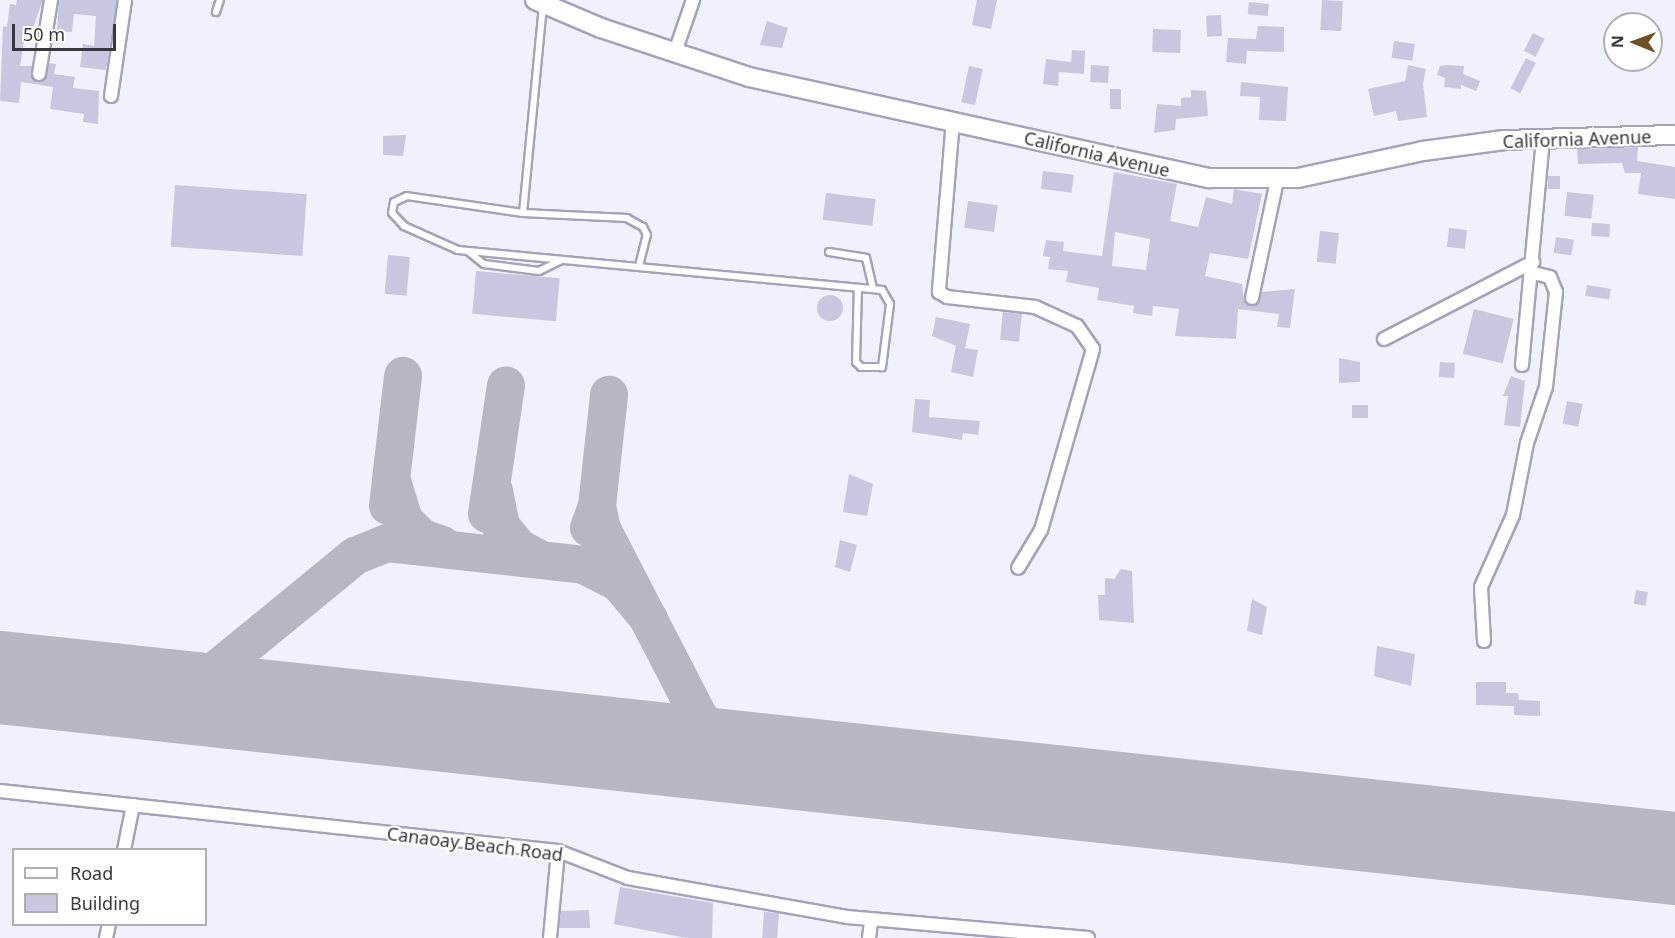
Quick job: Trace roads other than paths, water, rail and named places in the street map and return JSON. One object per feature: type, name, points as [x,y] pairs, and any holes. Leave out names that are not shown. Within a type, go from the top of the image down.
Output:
[{"type":"street","points":[[39,74],[51,0]]},
{"type":"street","points":[[111,96],[125,0]]},
{"type":"street","points":[[675,52],[693,0]]},
{"type":"street","name":"California Avenue","points":[[539,2],[675,52],[749,76],[953,120],[1181,174],[1277,180],[1464,145],[1543,139],[1675,135]]},
{"type":"street","points":[[953,120],[939,292],[947,297],[1035,307],[1077,326],[1093,349],[1041,530],[1018,568]]},
{"type":"street","points":[[1522,365],[1533,268],[1543,139]]},
{"type":"street","points":[[1252,298],[1277,180]]},
{"type":"street","points":[[1384,339],[1533,268]]},
{"type":"street","points":[[1484,641],[1481,587],[1513,515],[1527,443],[1546,387],[1556,292],[1550,277],[1533,268]]},
{"type":"street","name":"Canaoay Beach Road","points":[[0,791],[558,851],[628,878],[871,921],[1088,938]]},
{"type":"street","points":[[124,848],[133,806]]},
{"type":"street","points":[[550,938],[558,851]]},
{"type":"street","points":[[869,938],[871,921]]},
{"type":"lane","points":[[216,12],[220,0]]},
{"type":"lane","points":[[523,213],[539,2]]},
{"type":"lane","points":[[563,260],[539,271],[484,264],[467,251],[404,226],[392,213],[394,202],[407,196],[523,213],[635,221],[647,235],[639,266]]},
{"type":"lane","points":[[467,251],[873,289],[889,296],[882,367],[861,367],[856,362],[858,288]]},
{"type":"lane","points":[[829,252],[866,258],[873,289]]}]
